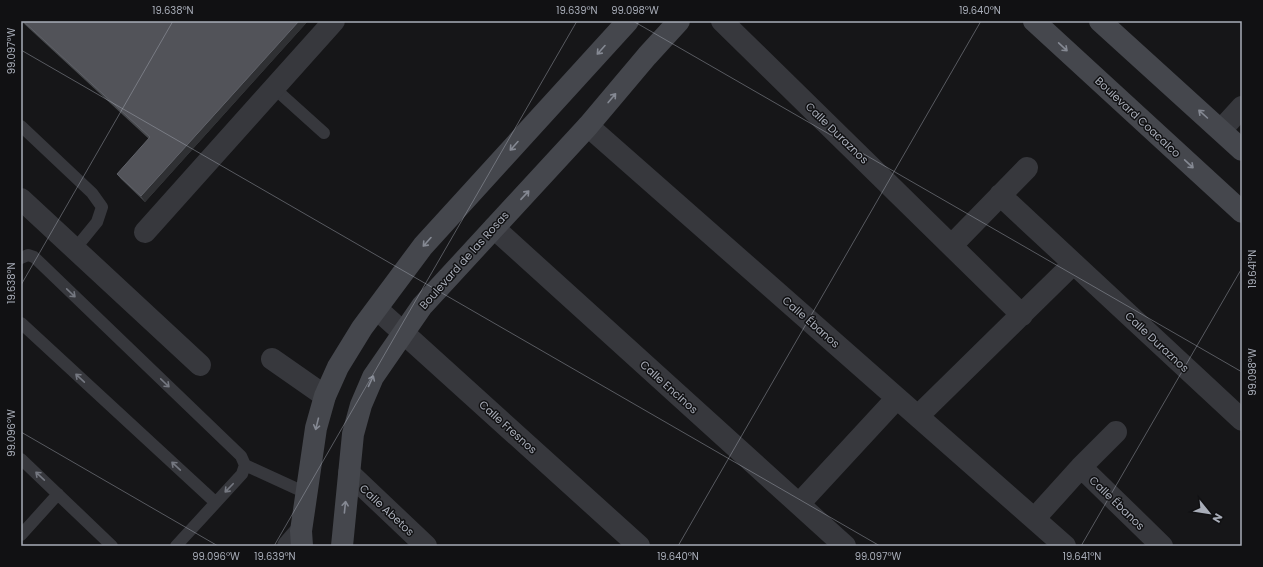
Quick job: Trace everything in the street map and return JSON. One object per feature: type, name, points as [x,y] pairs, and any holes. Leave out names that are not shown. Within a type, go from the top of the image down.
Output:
[{"type":"street","points":[[145,232],[334,21]]},
{"type":"street","points":[[297,541],[316,428],[325,396],[338,367],[362,328],[423,246],[628,21]]},
{"type":"street","name":"Boulevard de las Rosas","points":[[342,546],[353,434],[360,405],[373,376],[422,306],[588,126],[647,56],[679,21]]},
{"type":"street","name":"Calle Duraznos","points":[[722,21],[1022,315]]},
{"type":"street","name":"Boulevard Coacalco","points":[[1034,21],[1242,212]]},
{"type":"street","points":[[1100,21],[1242,150]]},
{"type":"street","points":[[1221,130],[1242,107]]},
{"type":"street","name":"Calle Ébanos","points":[[588,126],[1065,546]]},
{"type":"street","points":[[952,245],[1027,168]]},
{"type":"street","name":"Calle Duraznos","points":[[1000,196],[1242,420]]},
{"type":"street","points":[[21,200],[200,365]]},
{"type":"street","name":"Calle Encinos","points":[[494,228],[845,546]]},
{"type":"street","points":[[918,416],[1073,264]]},
{"type":"street","name":"Calle Fresnos","points":[[377,308],[639,546]]},
{"type":"street","points":[[272,359],[325,396]]},
{"type":"street","points":[[799,504],[897,398]]},
{"type":"street","name":"Calle Ébanos","points":[[1035,518],[1081,467],[1116,432]]},
{"type":"street","name":"Calle Ébanos","points":[[1081,467],[1154,543]]},
{"type":"street","name":"Calle Abetos","points":[[349,473],[426,546]]},
{"type":"lane","points":[[274,88],[324,133]]},
{"type":"lane","points":[[21,126],[92,193],[102,207],[97,222],[75,249]]},
{"type":"lane","points":[[21,258],[28,255],[34,257],[241,456],[245,465],[306,493]]},
{"type":"lane","points":[[21,323],[215,502]]},
{"type":"lane","points":[[21,459],[112,546]]},
{"type":"lane","points":[[176,546],[242,474],[245,465]]},
{"type":"lane","points":[[21,535],[58,494]]},
{"type":"building","points":[[23,21],[299,21],[141,196],[117,174],[150,137]]}]
